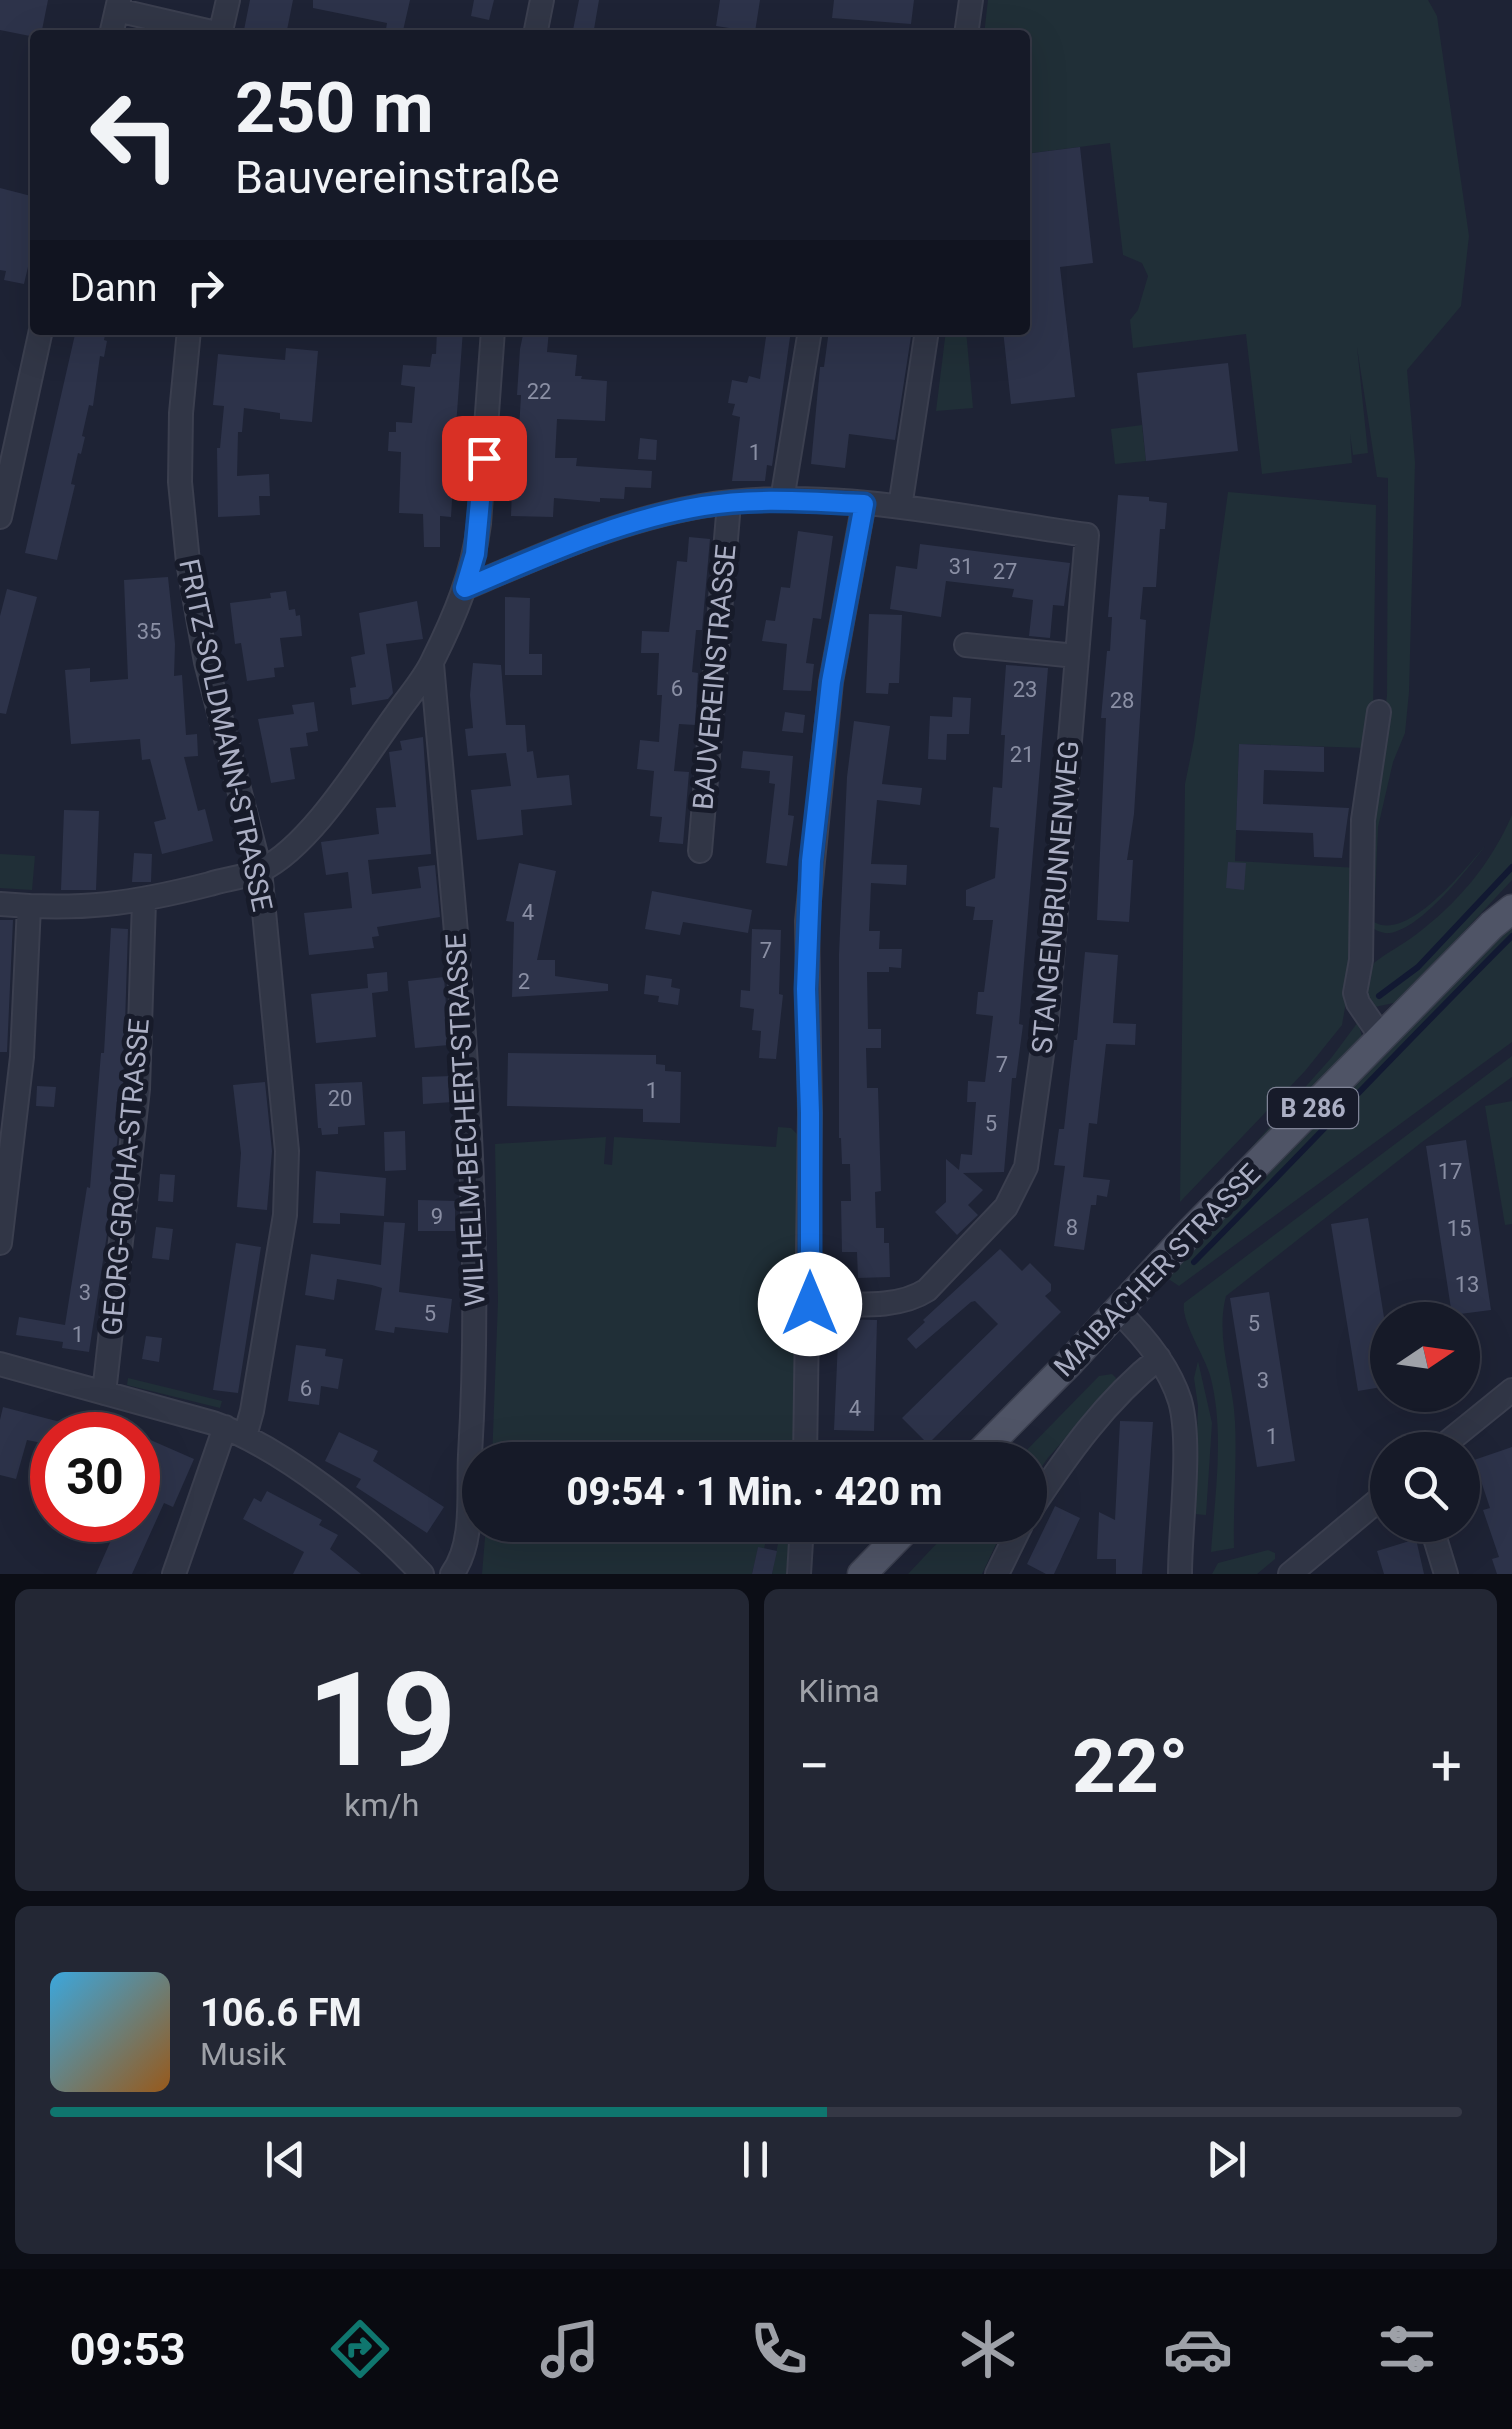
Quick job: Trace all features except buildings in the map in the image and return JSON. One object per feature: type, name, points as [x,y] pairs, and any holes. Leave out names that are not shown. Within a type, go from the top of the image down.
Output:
[{"type":"main road","name":"MAIBACHER STRASSE","points":[[991,1442],[1192,1230],[1502,917],[1512,896]]},
{"type":"main road","points":[[862,1574],[893,1542]]},
{"type":"street","points":[[221,30],[228,0]]},
{"type":"street","points":[[536,30],[542,0]]},
{"type":"street","points":[[967,30],[970,0]]},
{"type":"street","points":[[111,30],[118,5],[203,30]]},
{"type":"street","points":[[0,517],[40,335]]},
{"type":"street","name":"FRITZ-SOLDMANN-STRASSE","points":[[174,1574],[235,1431],[252,1412],[285,1215],[287,1151],[260,870],[206,662],[188,562],[180,482],[189,335]]},
{"type":"street","points":[[0,904],[77,908],[144,901],[260,870],[290,849],[322,815],[432,664],[465,588],[479,524],[492,335]]},
{"type":"street","points":[[782,500],[809,335]]},
{"type":"street","points":[[900,506],[927,335]]},
{"type":"street","name":"BAUVEREINSTRASSE","points":[[465,588],[605,530],[654,516],[729,503],[782,500],[900,506]]},
{"type":"street","name":"BAUVEREINSTRASSE","points":[[700,851],[729,503]]},
{"type":"street","points":[[806,1442],[810,1304],[806,972],[811,861],[831,682],[864,504]]},
{"type":"street","name":"STANGENBRUNNENWEG","points":[[810,1304],[884,1303],[915,1298],[928,1290],[1006,1207],[1026,1167],[1047,1019],[1087,534],[900,506]]},
{"type":"street","points":[[966,645],[1076,656]]},
{"type":"street","name":"WILHELM-BECHERT-STRASSE","points":[[432,664],[475,1209],[475,1373],[466,1540],[452,1574]]},
{"type":"street","points":[[1379,712],[1363,820],[1360,960],[1355,992],[1358,1004],[1382,1038]]},
{"type":"street","name":"GEORG-GROHA-STRASSE","points":[[104,1393],[138,1089],[144,901]]},
{"type":"street","points":[[0,1242],[22,1056],[29,906]]},
{"type":"street","points":[[1118,1311],[1159,1358],[1173,1382],[1182,1416],[1180,1574]]},
{"type":"street","points":[[1047,1488],[1089,1427],[1138,1374],[1159,1358]]},
{"type":"street","points":[[0,1364],[235,1431],[342,1503],[422,1574]]},
{"type":"street","points":[[1464,1432],[1509,1401]]},
{"type":"street","points":[[1290,1574],[1314,1566],[1370,1510]]},
{"type":"street","points":[[799,1574],[801,1542]]},
{"type":"street","points":[[997,1574],[1013,1542]]},
{"type":"street","points":[[1437,1542],[1446,1574]]},
{"type":"shaded area","points":[[988,0],[1428,0],[1437,16],[1469,236],[1461,306],[1407,370],[1415,462],[1409,692],[1405,733],[1393,762],[1378,827],[1374,922],[1403,922],[1419,913],[1450,886],[1485,846],[1467,869],[1429,910],[1402,929],[1387,933],[1368,925],[1371,828],[1387,695],[1388,478],[1377,477],[1357,347],[1368,453],[1353,455],[1350,434],[1352,463],[1262,474],[1246,334],[1133,348],[1130,320],[1138,310],[1148,276],[1142,263],[1123,255],[1110,143],[1030,153],[1030,30],[985,30]]},
{"type":"shaded area","points":[[945,335],[966,335],[973,408],[936,411]]},
{"type":"shaded area","points":[[1142,425],[1146,461],[1115,464],[1111,429]]},
{"type":"shaded area","points":[[1228,492],[1376,505],[1373,716],[1367,748],[1239,744],[1235,861],[1358,868],[1353,962],[1342,1025],[1305,1071],[1180,1202],[1185,784]]},
{"type":"shaded area","points":[[1512,815],[1512,880],[1398,1002],[1375,1007],[1365,999],[1367,971],[1430,924],[1458,897],[1494,850]]},
{"type":"shaded area","points":[[0,854],[35,856],[32,890],[0,888]]},
{"type":"shaded area","points":[[1512,923],[1512,1042],[1179,1286],[1167,1278]]},
{"type":"shaded area","points":[[1358,1022],[1363,1040],[1309,1097],[1249,1150],[1332,1057]]},
{"type":"shaded area","points":[[1512,1056],[1512,1077],[1422,1142],[1226,1296],[1223,1343],[1235,1421],[1234,1548],[1211,1552],[1218,1463],[1215,1396],[1189,1328],[1184,1303]]},
{"type":"shaded area","points":[[1512,1101],[1512,1224],[1505,1225],[1485,1106]]},
{"type":"shaded area","points":[[778,1127],[791,1128],[797,1134],[794,1442],[493,1442],[498,1301],[495,1144],[606,1137],[604,1164],[612,1165],[614,1137],[776,1147]]},
{"type":"shaded area","points":[[1198,1361],[1212,1423],[1206,1515],[1194,1514],[1198,1406],[1194,1378]]},
{"type":"shaded area","points":[[1112,1374],[1116,1378],[1047,1459],[1047,1442],[1035,1442],[1099,1376]]},
{"type":"shaded area","points":[[128,1378],[222,1401],[220,1408],[127,1385]]},
{"type":"shaded area","points":[[485,1542],[766,1542],[764,1549],[758,1548],[752,1574],[482,1574]]},
{"type":"shaded area","points":[[778,1542],[789,1542],[786,1574],[772,1574]]},
{"type":"shaded area","points":[[938,1542],[997,1542],[982,1574],[908,1574]]},
{"type":"shaded area","points":[[1268,1550],[1275,1553],[1275,1559],[1257,1574],[1212,1574],[1218,1563]]},
{"type":"waterway","points":[[1379,996],[1418,967],[1512,867]]},
{"type":"waterway","points":[[1194,1262],[1512,936]]},
{"type":"route","points":[[484,458],[475,554],[465,588],[557,548],[654,516],[729,503],[782,500],[864,504],[831,682],[811,861],[806,989],[810,1304]]}]
